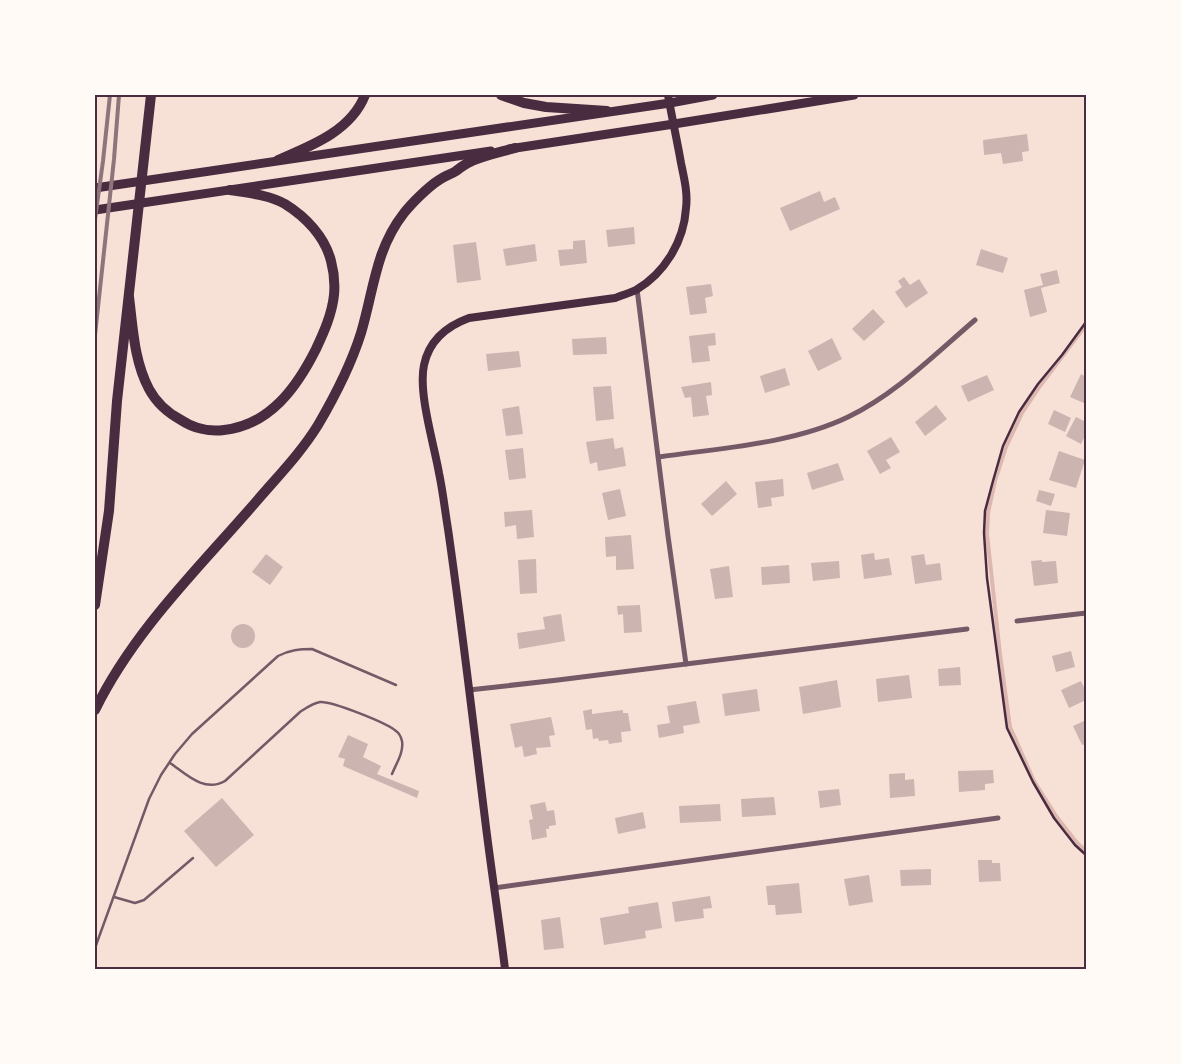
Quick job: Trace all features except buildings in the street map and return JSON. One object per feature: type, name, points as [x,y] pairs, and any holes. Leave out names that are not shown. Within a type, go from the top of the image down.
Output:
[{"type":"highway","points":[[95,605],[109,511],[118,401],[151,95]]},
{"type":"highway","points":[[278,160],[314,144],[340,127],[356,111],[365,95]]},
{"type":"highway","points":[[501,95],[524,103],[546,107],[607,111]]},
{"type":"highway","points":[[95,710],[112,678],[148,627],[298,453],[317,426],[348,367],[369,303],[381,253],[391,232],[403,214],[417,198],[439,180],[472,161],[516,148]]},
{"type":"highway","points":[[129,297],[136,352],[142,374],[159,403],[172,415],[186,424],[218,431],[251,424],[265,416],[278,405],[307,366],[331,311],[334,294],[331,260],[317,232],[306,220],[284,203],[263,196],[230,190]]},
{"type":"main road","points":[[95,188],[607,111],[669,99],[713,95]]},
{"type":"main road","points":[[95,210],[516,148],[854,95]]},
{"type":"main road","points":[[505,969],[457,592],[440,474],[425,404],[424,365],[435,340],[457,322],[469,318],[615,298],[637,289],[661,270],[675,247],[684,224],[686,208],[686,191],[669,99]]},
{"type":"street","points":[[637,289],[686,664]]},
{"type":"street","points":[[658,457],[754,444],[826,426],[869,405],[899,385],[974,320]]},
{"type":"street","points":[[1017,621],[1086,613]]},
{"type":"street","points":[[469,690],[967,628]]},
{"type":"street","points":[[494,888],[998,818]]},
{"type":"lane","points":[[95,948],[149,799],[161,775],[175,754],[198,728],[278,656],[288,651],[312,649],[396,685]]},
{"type":"lane","points":[[170,762],[195,780],[211,786],[219,785],[226,781],[300,712],[312,704],[326,702],[352,710],[396,731],[402,741],[402,748],[392,774]]},
{"type":"lane","points":[[114,898],[135,904],[144,900],[193,858]]},
{"type":"path","points":[[1086,322],[1019,412],[1003,446],[985,511],[984,533],[1007,728],[1033,782],[1054,818],[1075,845],[1086,855]]},
{"type":"waterway","points":[[1086,325],[1022,413],[1006,447],[995,481],[988,513],[987,534],[1010,727],[1034,781],[1056,816],[1077,843],[1086,851]]},
{"type":"railway","points":[[95,219],[110,95]]},
{"type":"railway","points":[[95,335],[119,95]]}]
